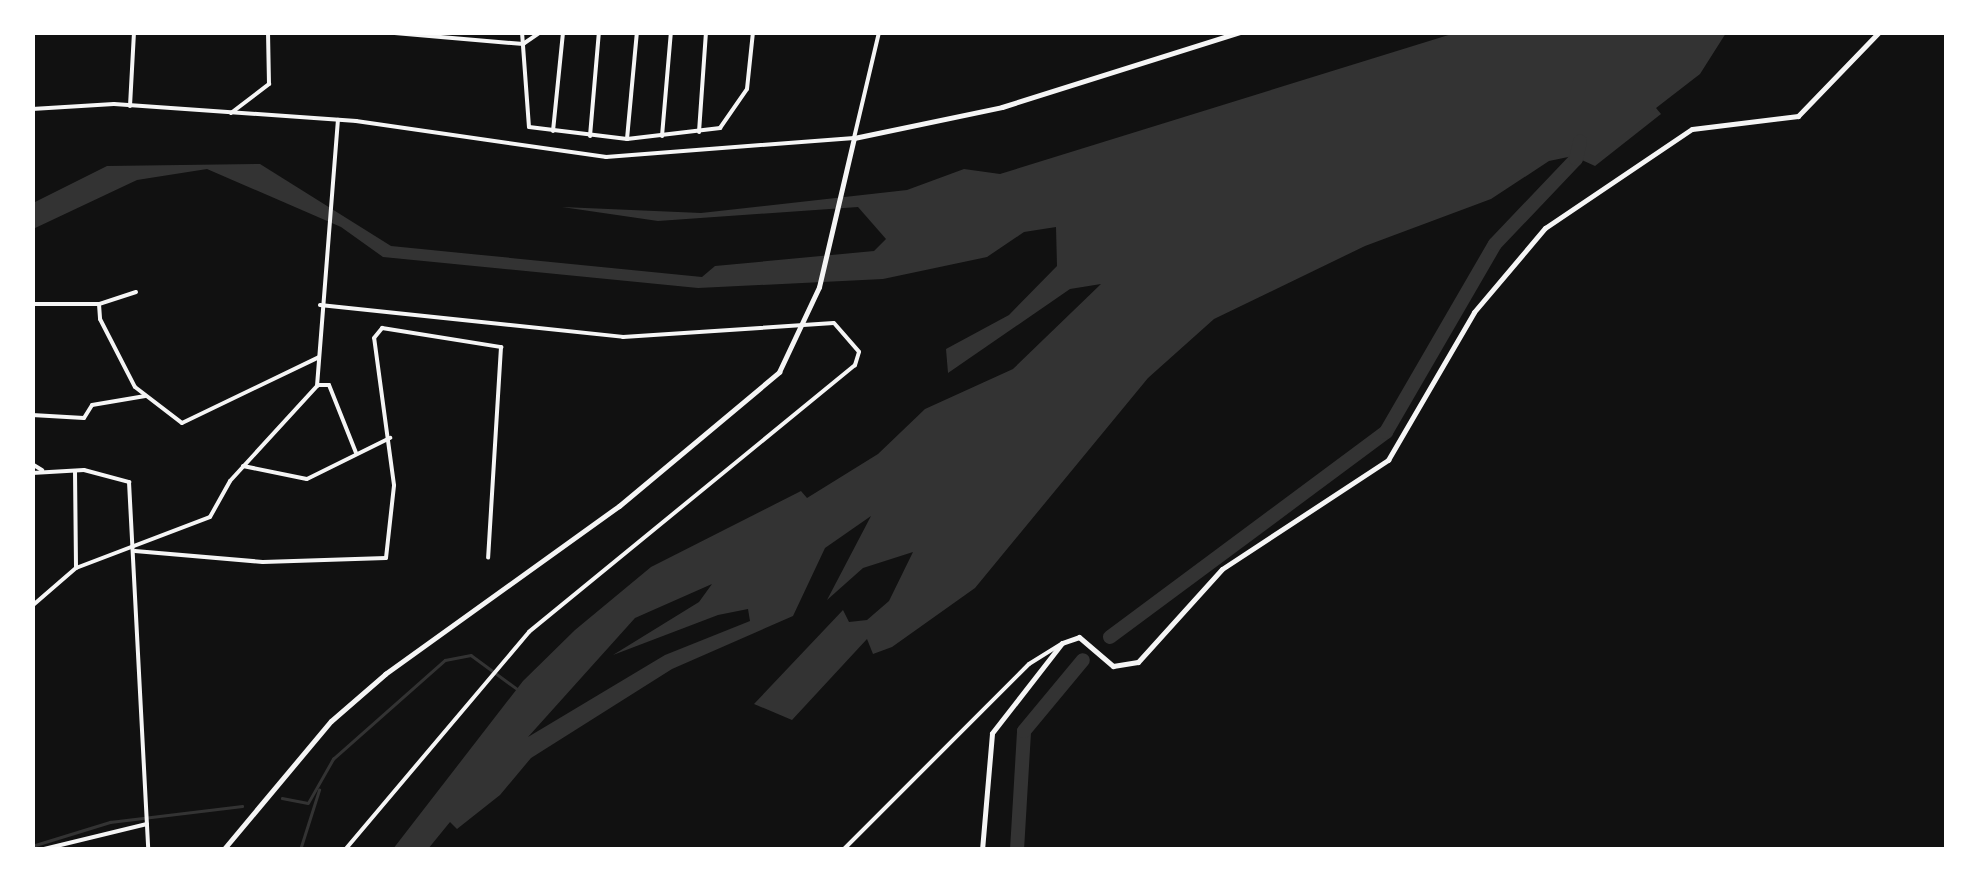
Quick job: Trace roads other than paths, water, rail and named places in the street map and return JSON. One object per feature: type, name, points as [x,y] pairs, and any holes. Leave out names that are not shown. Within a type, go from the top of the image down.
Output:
[{"type":"main road","points":[[223,850],[331,722],[738,412],[779,372],[809,318],[853,141],[1002,106],[1240,32]]},
{"type":"main road","points":[[982,850],[992,734],[1062,644],[1079,636],[1112,666],[1138,662],[1222,568],[1388,460],[1474,312],[1545,228],[1692,129],[1729,117],[1798,116],[1880,32]]},
{"type":"street","points":[[130,106],[134,32]]},
{"type":"street","points":[[230,113],[269,84],[268,32]]},
{"type":"street","points":[[383,32],[523,44],[541,32]]},
{"type":"street","points":[[522,32],[530,127],[627,139],[720,128],[747,89],[753,32]]},
{"type":"street","points":[[553,131],[563,32]]},
{"type":"street","points":[[590,136],[599,32]]},
{"type":"street","points":[[627,139],[637,32]]},
{"type":"street","points":[[662,136],[671,32]]},
{"type":"street","points":[[699,132],[706,32]]},
{"type":"street","points":[[32,109],[130,106],[338,120],[606,157],[853,141],[879,32]]},
{"type":"street","points":[[32,606],[76,568],[135,551],[210,517],[243,466],[317,386],[320,305],[338,120]]},
{"type":"street","points":[[32,304],[99,304],[136,292]]},
{"type":"street","points":[[99,304],[145,396],[189,424],[229,396],[318,358]]},
{"type":"street","points":[[320,305],[623,337],[845,326],[858,340],[855,365],[529,632],[346,850]]},
{"type":"street","points":[[135,551],[263,562],[386,558],[390,438],[378,329],[501,347],[488,558]]},
{"type":"street","points":[[318,358],[320,386],[329,385],[356,454]]},
{"type":"street","points":[[32,415],[84,418],[92,405],[145,396]]},
{"type":"street","points":[[243,466],[294,481],[390,438]]},
{"type":"street","points":[[32,464],[42,470]]},
{"type":"street","points":[[74,470],[76,568]]},
{"type":"street","points":[[32,473],[74,470],[129,482],[148,850]]},
{"type":"street","points":[[843,850],[1029,664],[1062,644]]},
{"type":"street","points":[[40,850],[147,824]]},
{"type":"waterway","points":[[1110,637],[1386,432],[1495,244],[1576,159],[1580,141]]},
{"type":"waterway","points":[[282,798],[308,803],[333,759],[445,660],[471,655],[516,688]]},
{"type":"waterway","points":[[1017,850],[1024,731],[1083,660]]},
{"type":"waterway","points":[[300,850],[319,790]]},
{"type":"waterway","points":[[32,846],[110,822],[242,806]]}]
